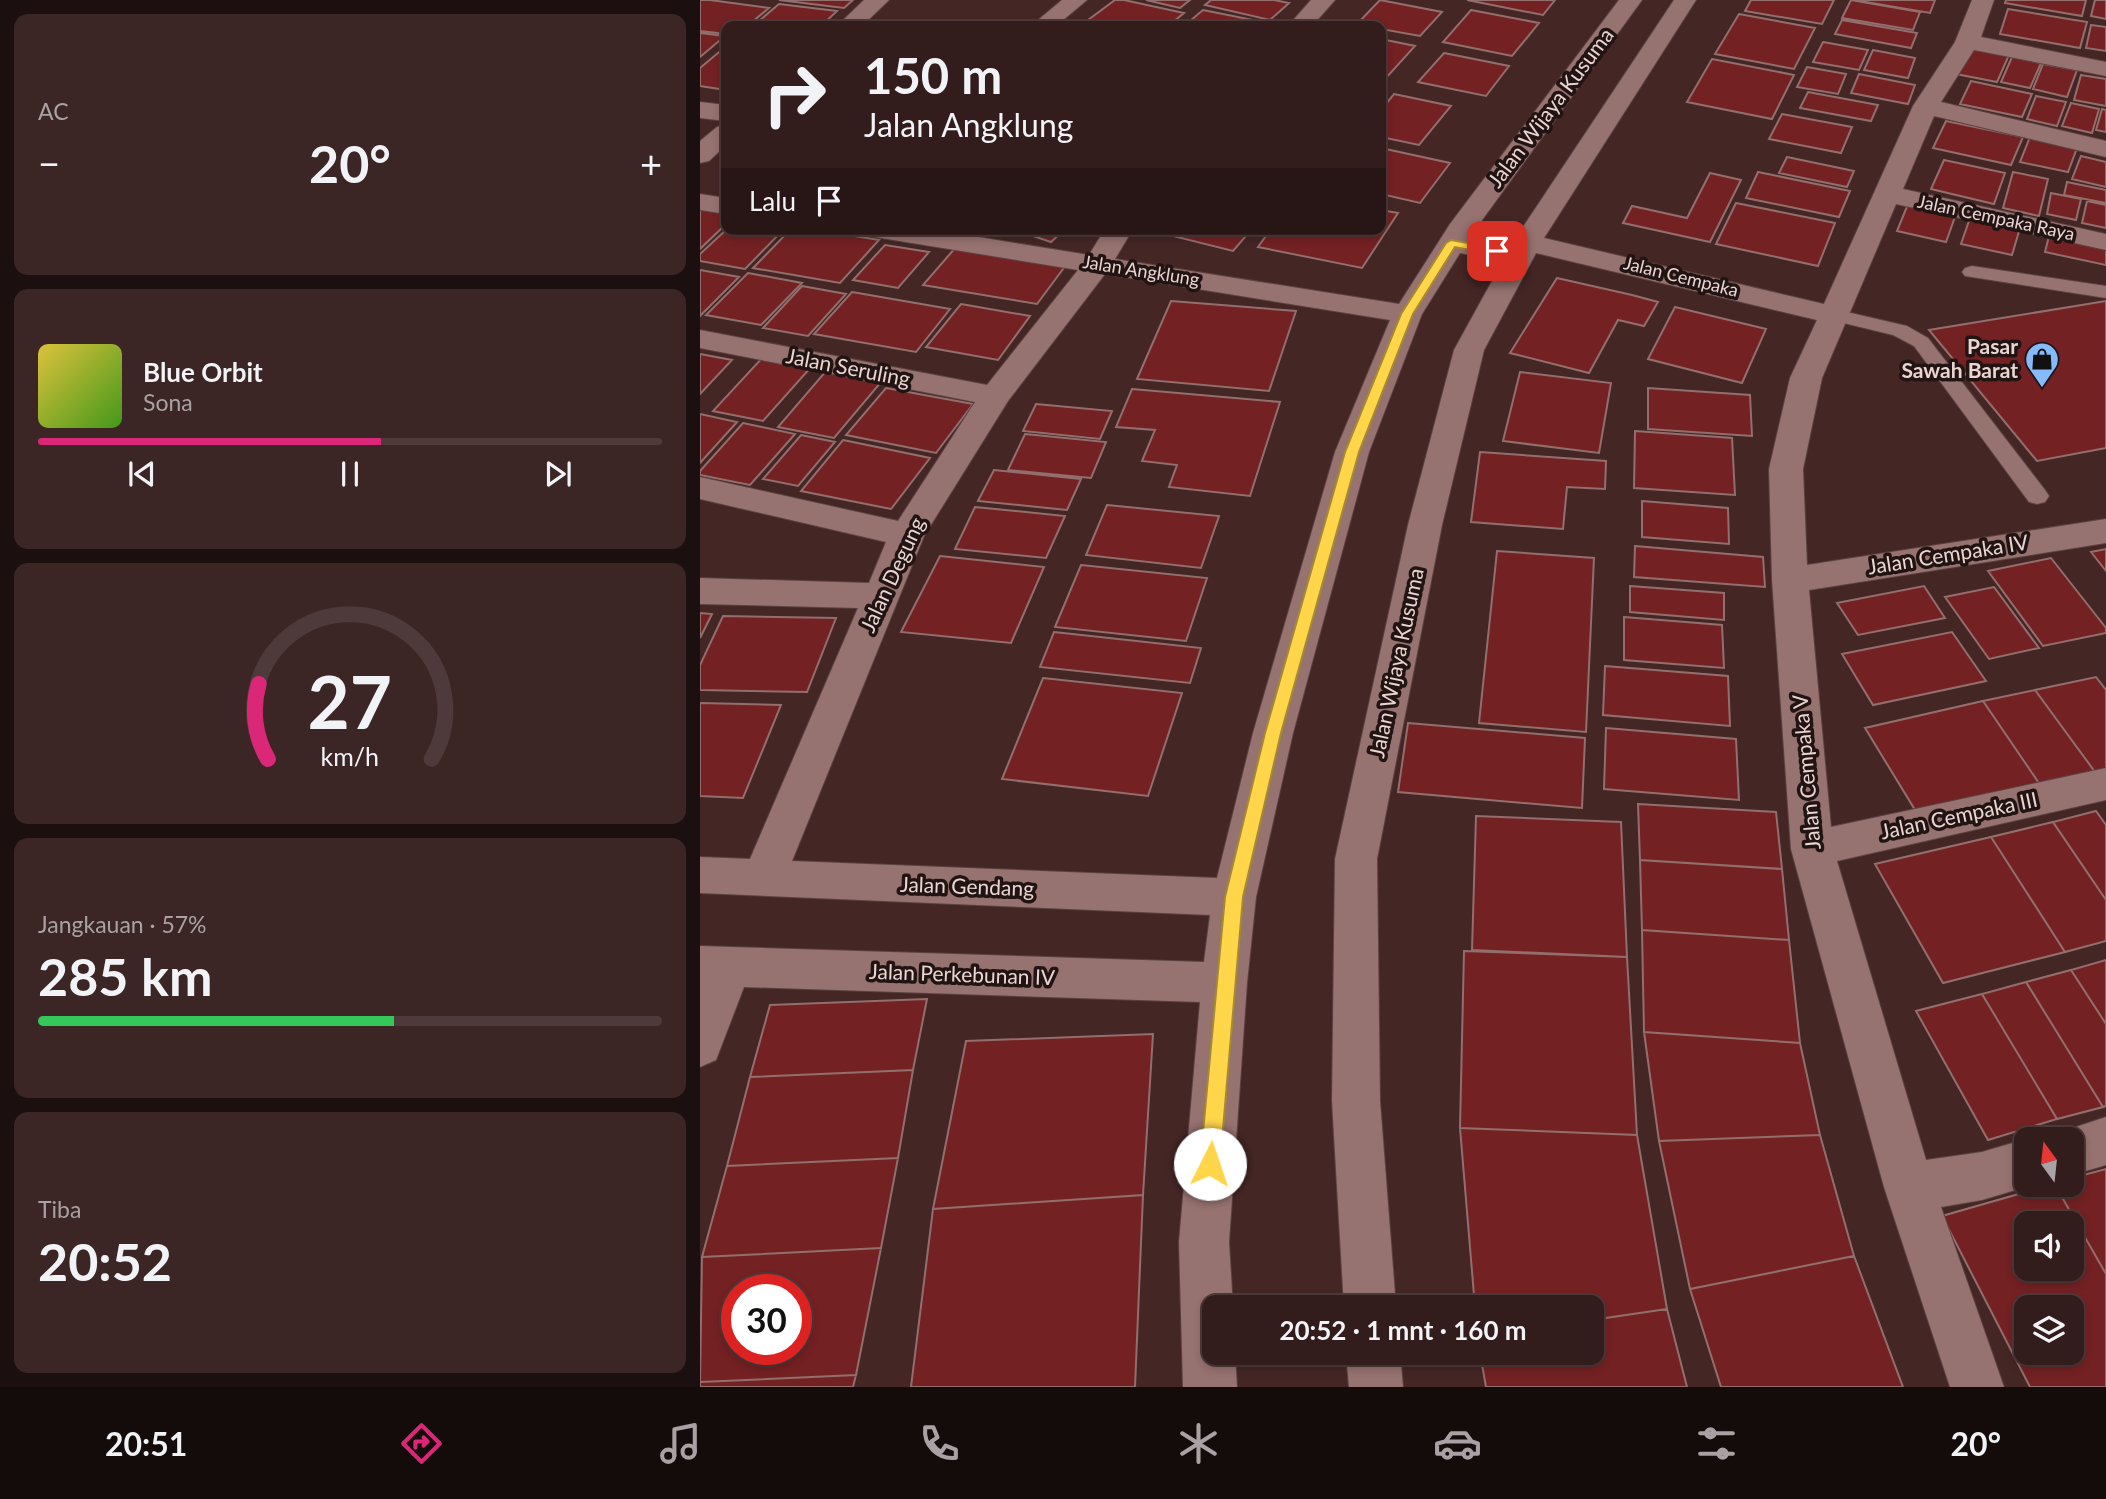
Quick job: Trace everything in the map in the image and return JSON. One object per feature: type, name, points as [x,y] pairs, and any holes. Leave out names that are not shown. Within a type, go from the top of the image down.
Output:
[{"type":"street","points":[[854,21],[878,0]]},
{"type":"street","points":[[1049,21],[1076,0]]},
{"type":"street","points":[[1304,21],[1324,0]]},
{"type":"street","name":"Jalan Wijaya Kusuma","points":[[1210,1387],[1204,1242],[1224,983],[1234,897],[1273,733],[1352,452],[1407,314],[1451,243],[1631,0]]},
{"type":"street","name":"Jalan Wijaya Kusuma","points":[[1369,1295],[1356,1101],[1356,859],[1425,525],[1469,349],[1523,249],[1685,0]]},
{"type":"street","name":"Jalan Cempaka V","points":[[1977,1387],[1909,1187],[1812,849],[1790,580],[1786,469],[1806,378],[1926,106],[1967,42],[1983,0]]},
{"type":"street","points":[[1967,42],[2106,69]]},
{"type":"street","points":[[1926,106],[2106,149]]},
{"type":"street","points":[[700,110],[721,112]]},
{"type":"street","points":[[700,155],[721,136]]},
{"type":"street","name":"Jalan Cempaka Raya","points":[[1885,194],[2106,242]]},
{"type":"street","points":[[700,202],[721,205]]},
{"type":"street","name":"Jalan Angklung","points":[[913,235],[1407,314]]},
{"type":"street","name":"Jalan Degung","points":[[763,878],[907,536],[995,396],[1098,264],[1115,235]]},
{"type":"street","points":[[1451,243],[1523,249]]},
{"type":"street","name":"Jalan Cempaka","points":[[1523,249],[1834,315]]},
{"type":"street","name":"Jalan Seruling","points":[[700,339],[995,396]]},
{"type":"street","points":[[700,488],[907,536]]},
{"type":"street","name":"Jalan Cempaka IV","points":[[1790,580],[2106,531]]},
{"type":"street","points":[[700,591],[881,596]]},
{"type":"street","name":"Jalan Cempaka III","points":[[1812,849],[2106,784]]},
{"type":"street","name":"Jalan Gendang","points":[[700,875],[1234,897]]},
{"type":"street","points":[[700,1045],[714,967]]},
{"type":"street","name":"Jalan Perkebunan IV","points":[[714,967],[1224,983]]},
{"type":"street","points":[[2084,1147],[2106,1141]]},
{"type":"street","points":[[1909,1187],[1982,1176],[2014,1167]]},
{"type":"street","points":[[1374,1365],[1376,1387]]},
{"type":"lane","points":[[1972,272],[2106,292]]},
{"type":"lane","points":[[1834,315],[1900,330],[1921,342],[2037,496]]},
{"type":"building","points":[[700,0],[769,8],[753,21],[721,21],[721,33],[700,31]]},
{"type":"building","points":[[779,0],[853,0],[844,8]]},
{"type":"building","points":[[1115,0],[1184,13],[1174,21],[1088,20]]},
{"type":"building","points":[[1146,0],[1190,0],[1180,8]]},
{"type":"building","points":[[1211,0],[1274,0],[1289,3],[1270,20],[1205,5]]},
{"type":"building","points":[[1380,0],[1442,12],[1420,36],[1386,30],[1386,21],[1360,21]]},
{"type":"building","points":[[1467,0],[1555,0],[1543,15]]},
{"type":"building","points":[[1751,0],[1834,0],[1822,24],[1745,11]]},
{"type":"building","points":[[1851,0],[1920,12],[1913,30],[1842,18]]},
{"type":"building","points":[[1854,0],[1935,0],[1930,13]]},
{"type":"building","points":[[2006,0],[2086,0],[2082,16],[2005,3]]},
{"type":"building","points":[[2095,0],[2106,0],[2106,19],[2091,16]]},
{"type":"building","points":[[779,4],[837,11],[826,21],[759,21]]},
{"type":"building","points":[[2008,9],[2087,22],[2080,48],[2000,34]]},
{"type":"building","points":[[1203,10],[1258,21],[1190,21]]},
{"type":"building","points":[[1471,10],[1539,23],[1512,56],[1443,42]]},
{"type":"building","points":[[1739,14],[1815,28],[1794,69],[1715,54]]},
{"type":"building","points":[[1842,20],[1917,33],[1911,48],[1835,34]]},
{"type":"building","points":[[2091,25],[2106,27],[2106,51],[2086,48]]},
{"type":"building","points":[[700,33],[721,36],[721,39],[700,57]]},
{"type":"building","points":[[1386,40],[1415,46],[1386,78]]},
{"type":"building","points":[[1823,42],[1868,50],[1859,70],[1813,62]]},
{"type":"building","points":[[1968,47],[2009,55],[1997,82],[1956,74]]},
{"type":"building","points":[[721,50],[721,89],[700,86],[700,68]]},
{"type":"building","points":[[1873,50],[1915,58],[1908,78],[1864,70]]},
{"type":"building","points":[[1444,53],[1509,66],[1486,96],[1418,82]]},
{"type":"building","points":[[2012,57],[2041,63],[2030,88],[2001,82]]},
{"type":"building","points":[[1712,59],[1794,75],[1772,119],[1687,102]]},
{"type":"building","points":[[2043,64],[2077,70],[2067,97],[2033,89]]},
{"type":"building","points":[[1807,67],[1846,74],[1838,94],[1797,87]]},
{"type":"building","points":[[1859,74],[1915,85],[1908,104],[1851,93]]},
{"type":"building","points":[[2081,75],[2106,79],[2106,106],[2074,100]]},
{"type":"building","points":[[1971,81],[2032,94],[2022,117],[1960,104]]},
{"type":"building","points":[[1808,92],[1878,105],[1871,121],[1800,108]]},
{"type":"building","points":[[1394,94],[1451,106],[1419,145],[1386,138],[1386,104]]},
{"type":"building","points":[[2036,96],[2066,102],[2057,126],[2027,119]]},
{"type":"building","points":[[2071,103],[2099,109],[2092,133],[2062,126]]},
{"type":"building","points":[[2102,109],[2106,110],[2106,132],[2096,130]]},
{"type":"building","points":[[1782,114],[1852,127],[1841,153],[1769,139]]},
{"type":"building","points":[[1946,121],[2023,137],[2011,165],[1933,148]]},
{"type":"building","points":[[2030,137],[2077,148],[2068,172],[2020,162]]},
{"type":"building","points":[[1386,149],[1450,163],[1420,203],[1386,195]]},
{"type":"building","points":[[2081,156],[2106,162],[2106,187],[2072,179]]},
{"type":"building","points":[[1787,157],[1854,171],[1847,187],[1779,173]]},
{"type":"building","points":[[1944,160],[2005,173],[1994,204],[1931,189]]},
{"type":"building","points":[[1758,172],[1850,191],[1839,217],[1746,198]]},
{"type":"building","points":[[2013,172],[2048,179],[2039,216],[2003,208]]},
{"type":"building","points":[[1710,173],[1741,180],[1710,242],[1623,223],[1632,206],[1687,218]]},
{"type":"building","points":[[2067,182],[2106,190],[2106,203],[2064,195]]},
{"type":"building","points":[[2051,193],[2081,199],[2076,220],[2047,214]]},
{"type":"building","points":[[2087,201],[2106,205],[2106,228],[2082,223]]},
{"type":"building","points":[[1736,203],[1835,223],[1818,266],[1716,244]]},
{"type":"building","points":[[1908,204],[1956,214],[1946,242],[1897,231]]},
{"type":"building","points":[[700,207],[721,210],[721,229],[700,249]]},
{"type":"building","points":[[1386,211],[1398,213],[1386,231]]},
{"type":"building","points":[[1970,218],[2020,228],[2012,255],[1961,244]]},
{"type":"building","points":[[721,235],[778,235],[745,269],[700,261],[700,254]]},
{"type":"building","points":[[785,235],[849,235],[879,240],[840,283],[753,268]]},
{"type":"building","points":[[1030,235],[1059,235],[1051,242]]},
{"type":"building","points":[[1169,235],[1247,235],[1233,251]]},
{"type":"building","points":[[1267,235],[1384,235],[1362,268],[1258,247]]},
{"type":"building","points":[[2049,236],[2106,248],[2106,265],[2045,252]]},
{"type":"building","points":[[885,245],[929,252],[898,288],[853,280]]},
{"type":"building","points":[[956,247],[1066,265],[1037,304],[923,285]]},
{"type":"building","points":[[700,270],[739,277],[700,316]]},
{"type":"building","points":[[748,273],[802,283],[761,325],[706,315]]},
{"type":"building","points":[[1557,278],[1658,302],[1644,326],[1618,320],[1589,373],[1510,353]]},
{"type":"building","points":[[802,286],[846,294],[808,336],[763,328]]},
{"type":"building","points":[[852,292],[950,309],[916,352],[814,334]]},
{"type":"building","points":[[1171,301],[1296,311],[1269,391],[1137,379]]},
{"type":"building","name":"Pasar Sawah Barat","points":[[2106,301],[2106,448],[2037,461],[1929,330]]},
{"type":"building","points":[[961,304],[1030,316],[998,360],[926,347]]},
{"type":"building","points":[[1675,307],[1766,329],[1742,383],[1648,359]]},
{"type":"building","points":[[700,354],[732,360],[700,394]]},
{"type":"building","points":[[763,357],[812,366],[763,421],[713,411]]},
{"type":"building","points":[[826,371],[882,381],[834,438],[778,427]]},
{"type":"building","points":[[1520,372],[1611,383],[1599,453],[1503,441]]},
{"type":"building","points":[[886,388],[973,404],[936,453],[846,435]]},
{"type":"building","points":[[1648,388],[1750,395],[1752,436],[1648,429]]},
{"type":"building","points":[[1132,389],[1280,402],[1250,496],[1169,487],[1177,465],[1142,461],[1155,430],[1116,427]]},
{"type":"building","points":[[1036,404],[1112,411],[1100,439],[1023,431]]},
{"type":"building","points":[[700,414],[737,422],[700,463]]},
{"type":"building","points":[[743,423],[795,434],[750,485],[700,475],[700,471]]},
{"type":"building","points":[[1635,431],[1732,438],[1735,495],[1634,488]]},
{"type":"building","points":[[1025,434],[1106,442],[1091,478],[1008,470]]},
{"type":"building","points":[[801,435],[835,442],[798,486],[763,479]]},
{"type":"building","points":[[843,440],[930,458],[891,509],[801,491]]},
{"type":"building","points":[[1480,452],[1606,461],[1605,489],[1567,487],[1563,529],[1471,522]]},
{"type":"building","points":[[994,470],[1081,479],[1067,510],[978,501]]},
{"type":"building","points":[[1642,501],[1728,508],[1729,544],[1642,537]]},
{"type":"building","points":[[1107,505],[1219,516],[1201,568],[1086,555]]},
{"type":"building","points":[[975,507],[1065,516],[1046,558],[955,549]]},
{"type":"building","points":[[1635,546],[1763,557],[1765,587],[1634,577]]},
{"type":"building","points":[[2106,549],[2106,571],[2091,552]]},
{"type":"building","points":[[1497,551],[1594,558],[1586,732],[1479,723]]},
{"type":"building","points":[[940,556],[1044,567],[1011,643],[901,632]]},
{"type":"building","points":[[2051,558],[2106,628],[2106,633],[2043,646],[1988,571]]},
{"type":"building","points":[[1081,565],[1207,578],[1186,641],[1055,627]]},
{"type":"building","points":[[1630,586],[1724,593],[1724,620],[1630,612]]},
{"type":"building","points":[[1924,586],[1945,618],[1858,635],[1837,603]]},
{"type":"building","points":[[1994,587],[2039,648],[1989,659],[1945,597]]},
{"type":"building","points":[[700,613],[712,614],[700,638]]},
{"type":"building","points":[[723,616],[836,618],[807,692],[700,690],[700,665]]},
{"type":"building","points":[[1624,617],[1722,625],[1724,668],[1624,660]]},
{"type":"building","points":[[1054,632],[1201,648],[1190,683],[1040,667]]},
{"type":"building","points":[[1952,632],[1986,681],[1873,705],[1842,654]]},
{"type":"building","points":[[1605,666],[1728,676],[1730,726],[1603,715]]},
{"type":"building","points":[[2096,677],[2106,690],[2106,774],[2098,776],[2035,690]]},
{"type":"building","points":[[1043,678],[1182,693],[1148,796],[1002,779]]},
{"type":"building","points":[[2035,690],[2098,776],[2043,789],[1983,701]]},
{"type":"building","points":[[1983,701],[2043,789],[1920,818],[1865,728]]},
{"type":"building","points":[[700,703],[781,705],[743,798],[700,796]]},
{"type":"building","points":[[1408,723],[1585,738],[1582,808],[1398,792]]},
{"type":"building","points":[[1606,728],[1736,739],[1739,800],[1604,789]]},
{"type":"building","points":[[1638,804],[1776,812],[1782,869],[1640,860]]},
{"type":"building","points":[[2096,811],[2106,825],[2106,900],[2053,822]]},
{"type":"building","points":[[1476,816],[1621,822],[1627,957],[1472,950]]},
{"type":"building","points":[[2053,822],[2106,900],[2106,941],[2065,952],[1991,837]]},
{"type":"building","points":[[1991,837],[2065,952],[1943,983],[1875,864]]},
{"type":"building","points":[[1640,860],[1782,869],[1789,940],[1642,930]]},
{"type":"building","points":[[1642,930],[1789,940],[1800,1043],[1644,1032]]},
{"type":"building","points":[[1464,951],[1627,957],[1637,1135],[1460,1128]]},
{"type":"building","points":[[2106,960],[2106,1024],[2071,970]]},
{"type":"building","points":[[2071,970],[2106,1024],[2106,1106],[2103,1107],[2026,982]]},
{"type":"building","points":[[2026,982],[2103,1107],[2057,1119],[1982,994]]},
{"type":"building","points":[[1982,994],[2057,1119],[2031,1127],[2014,1127],[2014,1132],[1988,1140],[1916,1011]]},
{"type":"building","points":[[927,999],[913,1070],[750,1077],[770,1005]]},
{"type":"building","points":[[1644,1032],[1800,1043],[1820,1135],[1659,1141]]},
{"type":"building","points":[[1153,1034],[1143,1195],[933,1209],[966,1041]]},
{"type":"building","points":[[913,1070],[898,1158],[727,1166],[750,1077]]},
{"type":"building","points":[[1460,1128],[1637,1135],[1667,1309],[1604,1318],[1604,1295],[1474,1295]]},
{"type":"building","points":[[1820,1135],[1854,1256],[1690,1289],[1659,1141]]},
{"type":"building","points":[[898,1158],[881,1248],[702,1257],[727,1166]]},
{"type":"building","points":[[2106,1169],[2106,1274],[2084,1236],[2084,1211],[2070,1211],[2062,1197],[2084,1197],[2084,1175]]},
{"type":"building","points":[[1143,1195],[1135,1387],[911,1387],[933,1209]]},
{"type":"building","points":[[2014,1195],[2062,1197],[2070,1211],[2014,1211],[2014,1281],[2084,1281],[2084,1236],[2106,1274],[2106,1387],[2030,1387],[2019,1365],[2084,1365],[2084,1295],[2014,1295],[2014,1356],[1942,1216]]},
{"type":"building","points":[[881,1248],[856,1375],[700,1382],[702,1257]]},
{"type":"building","points":[[1854,1256],[1903,1387],[1721,1387],[1690,1289]]},
{"type":"building","points":[[1667,1309],[1687,1387],[1486,1387],[1482,1365],[1604,1365],[1604,1318]]},
{"type":"building","points":[[856,1375],[853,1387],[700,1387],[700,1382]]},
{"type":"place","name":"Pasar Sawah Barat","points":[[2042,389]]},
{"type":"route","points":[[1210,1164],[1224,983],[1234,897],[1273,733],[1352,452],[1407,314],[1451,243],[1497,251]]}]
